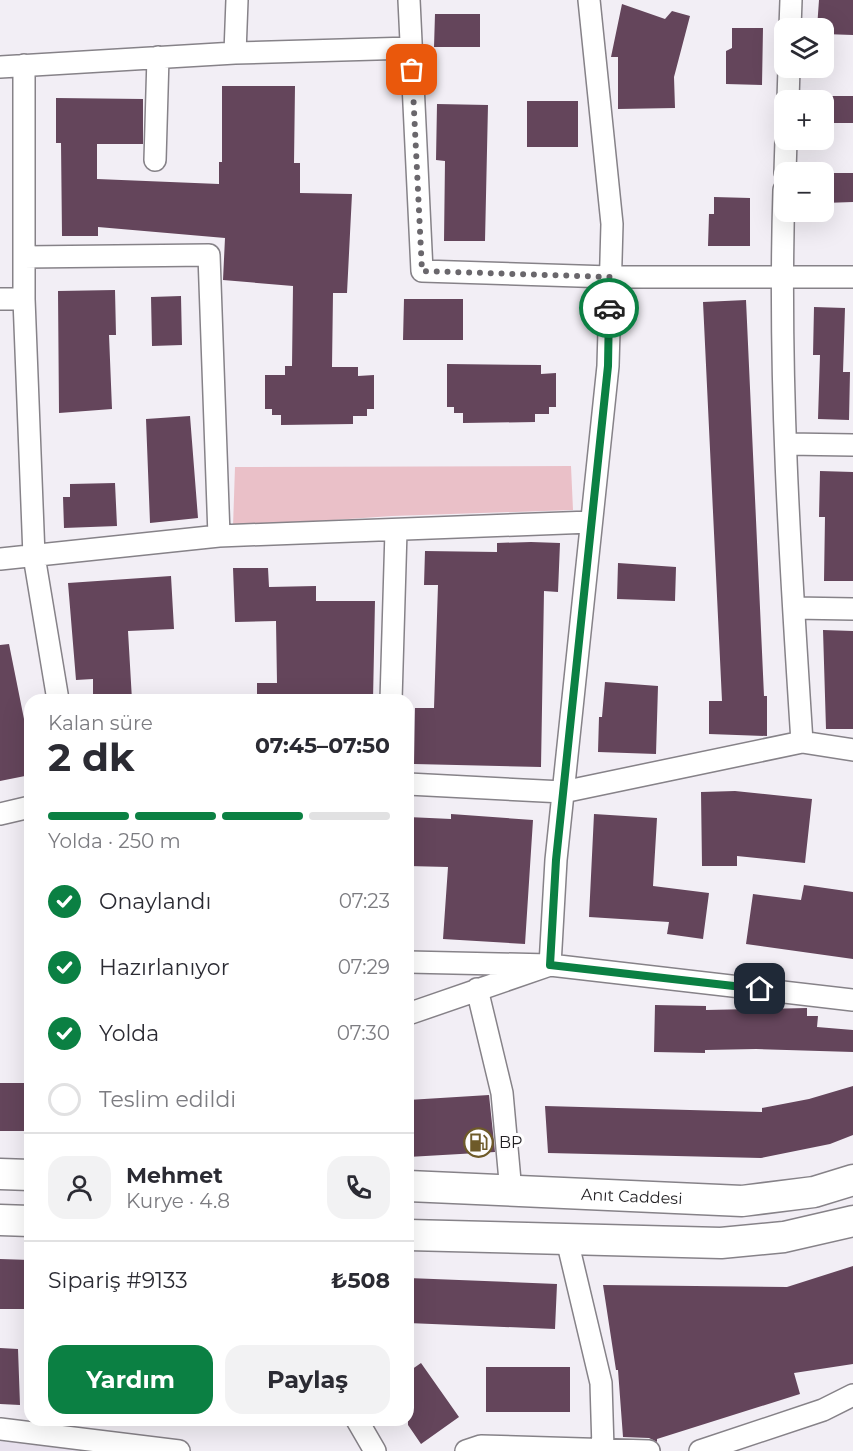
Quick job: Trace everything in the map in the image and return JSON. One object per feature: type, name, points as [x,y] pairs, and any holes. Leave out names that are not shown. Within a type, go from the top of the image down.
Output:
[{"type":"main road","points":[[0,1174],[24,1175]]},
{"type":"main road","name":"Anıt Caddesi","points":[[414,1186],[742,1201],[814,1192],[853,1180]]},
{"type":"main road","points":[[0,1220],[24,1221]]},
{"type":"main road","points":[[414,1235],[721,1243],[784,1237],[853,1221]]},
{"type":"street","points":[[234,53],[237,0]]},
{"type":"street","points":[[409,0],[422,271],[610,277],[853,277]]},
{"type":"street","points":[[550,965],[563,792],[608,366],[612,224],[589,0]]},
{"type":"street","points":[[790,18],[791,0]]},
{"type":"street","points":[[0,66],[234,53],[411,48]]},
{"type":"street","points":[[155,160],[158,57]]},
{"type":"street","points":[[24,65],[24,299],[34,556],[57,694]]},
{"type":"street","points":[[783,222],[781,277],[787,444],[802,742]]},
{"type":"street","points":[[24,257],[208,255],[219,536]]},
{"type":"street","points":[[0,299],[24,299]]},
{"type":"street","points":[[787,444],[853,445]]},
{"type":"street","points":[[0,559],[219,536],[591,522]]},
{"type":"street","points":[[391,694],[396,531]]},
{"type":"street","points":[[794,608],[853,609]]},
{"type":"street","points":[[414,784],[563,792],[802,742],[853,750]]},
{"type":"street","points":[[0,814],[24,808]]},
{"type":"street","points":[[414,962],[550,965],[853,1000]]},
{"type":"street","points":[[414,1012],[550,965]]},
{"type":"street","points":[[477,989],[502,1093],[511,1192]]},
{"type":"street","points":[[567,1240],[601,1383],[603,1449]]},
{"type":"street","points":[[700,1451],[823,1410],[853,1395]]},
{"type":"street","points":[[360,1426],[375,1451]]},
{"type":"street","points":[[0,1429],[179,1451]]},
{"type":"street","points":[[466,1451],[481,1446],[649,1451]]},
{"type":"shaded area","points":[[571,466],[573,510],[392,516],[233,527],[235,467]]},
{"type":"shaded area","points":[[0,1441],[113,1449],[121,1451],[0,1451]]},
{"type":"building","points":[[819,0],[853,0],[853,35],[834,34],[834,18],[818,18]]},
{"type":"building","points":[[622,4],[665,19],[672,11],[690,16],[674,77],[675,108],[618,109],[618,57],[611,57]]},
{"type":"building","points":[[435,14],[480,14],[480,47],[434,47]]},
{"type":"building","points":[[732,28],[763,28],[762,85],[726,84],[726,51],[732,48]]},
{"type":"building","points":[[222,86],[295,86],[294,163],[300,163],[300,193],[352,194],[347,293],[333,293],[332,367],[358,367],[358,376],[374,375],[374,409],[367,409],[367,416],[353,416],[353,424],[281,425],[281,415],[272,415],[272,409],[265,409],[265,375],[285,375],[285,366],[292,366],[293,286],[223,280],[225,238],[98,227],[98,236],[62,236],[61,143],[56,143],[56,98],[143,99],[143,144],[97,144],[97,179],[219,184],[219,162],[222,162]]},
{"type":"building","points":[[834,96],[853,96],[853,123],[834,123]]},
{"type":"building","points":[[527,101],[578,101],[578,147],[527,147]]},
{"type":"building","points":[[437,104],[488,105],[485,241],[444,241],[445,161],[436,160]]},
{"type":"building","points":[[834,173],[853,173],[853,202],[834,203]]},
{"type":"building","points":[[714,197],[750,198],[750,246],[708,246],[709,214],[714,214]]},
{"type":"building","points":[[115,290],[116,335],[109,335],[112,409],[59,413],[58,291]]},
{"type":"building","points":[[181,296],[182,345],[152,346],[151,297]]},
{"type":"building","points":[[404,299],[463,299],[463,340],[403,340]]},
{"type":"building","points":[[746,300],[764,696],[767,696],[767,736],[709,734],[709,701],[722,701],[703,302]]},
{"type":"building","points":[[814,307],[845,308],[843,372],[850,372],[849,420],[818,419],[820,355],[813,355]]},
{"type":"building","points":[[447,364],[541,365],[541,374],[556,373],[556,407],[549,407],[549,414],[535,414],[535,422],[463,423],[463,413],[454,413],[454,407],[447,407]]},
{"type":"building","points":[[190,416],[198,518],[150,523],[146,419]]},
{"type":"building","points":[[820,471],[853,472],[853,581],[824,581],[825,517],[819,517]]},
{"type":"building","points":[[115,483],[117,526],[64,528],[63,497],[70,497],[70,484]]},
{"type":"building","points":[[497,543],[560,543],[558,592],[544,591],[541,767],[414,764],[415,708],[434,708],[438,585],[424,585],[425,551],[497,552]]},
{"type":"building","points":[[618,563],[676,567],[675,601],[617,599]]},
{"type":"building","points":[[233,568],[268,568],[269,587],[316,586],[316,601],[375,601],[373,694],[257,694],[257,683],[277,683],[276,621],[235,622]]},
{"type":"building","points":[[171,576],[174,629],[128,631],[132,694],[93,694],[93,679],[76,680],[68,583]]},
{"type":"building","points":[[823,630],[853,631],[853,729],[826,729]]},
{"type":"building","points":[[9,644],[24,719],[24,776],[0,781],[0,645]]},
{"type":"building","points":[[605,682],[658,686],[656,754],[598,752],[599,717],[602,717]]},
{"type":"building","points":[[735,791],[812,799],[805,863],[737,856],[737,866],[702,866],[701,792]]},
{"type":"building","points":[[451,814],[533,820],[525,944],[443,939],[448,867],[414,866],[414,817],[451,819]]},
{"type":"building","points":[[594,814],[657,818],[653,886],[709,893],[703,939],[667,934],[669,922],[589,917]]},
{"type":"building","points":[[804,885],[853,892],[853,959],[746,944],[753,894],[801,900]]},
{"type":"building","points":[[655,1005],[706,1006],[706,1010],[807,1008],[807,1016],[818,1016],[817,1027],[853,1030],[853,1052],[756,1049],[705,1050],[705,1053],[654,1052]]},
{"type":"building","points":[[0,1083],[24,1083],[24,1131],[0,1131]]},
{"type":"building","points":[[853,1086],[853,1135],[830,1144],[761,1158],[548,1153],[545,1106],[762,1112],[762,1108],[809,1099]]},
{"type":"building","points":[[489,1095],[495,1152],[414,1157],[414,1100]]},
{"type":"building","points":[[0,1259],[24,1260],[24,1309],[0,1309]]},
{"type":"building","points":[[853,1266],[853,1364],[794,1373],[800,1394],[657,1439],[657,1442],[649,1438],[623,1437],[618,1370],[616,1370],[603,1285],[787,1287]]},
{"type":"building","points":[[414,1278],[557,1284],[555,1329],[414,1323]]},
{"type":"building","points":[[0,1348],[18,1349],[20,1405],[0,1404]]},
{"type":"building","points":[[421,1363],[459,1417],[421,1444],[409,1426],[414,1426],[414,1368]]},
{"type":"building","points":[[486,1367],[570,1367],[570,1412],[486,1412]]},
{"type":"way so far","points":[[412,70],[422,271],[610,277],[609,308]]},
{"type":"place","name":"BP","points":[[478,1142]]},
{"type":"route","points":[[609,308],[608,366],[556,860],[550,965],[760,989]]}]
